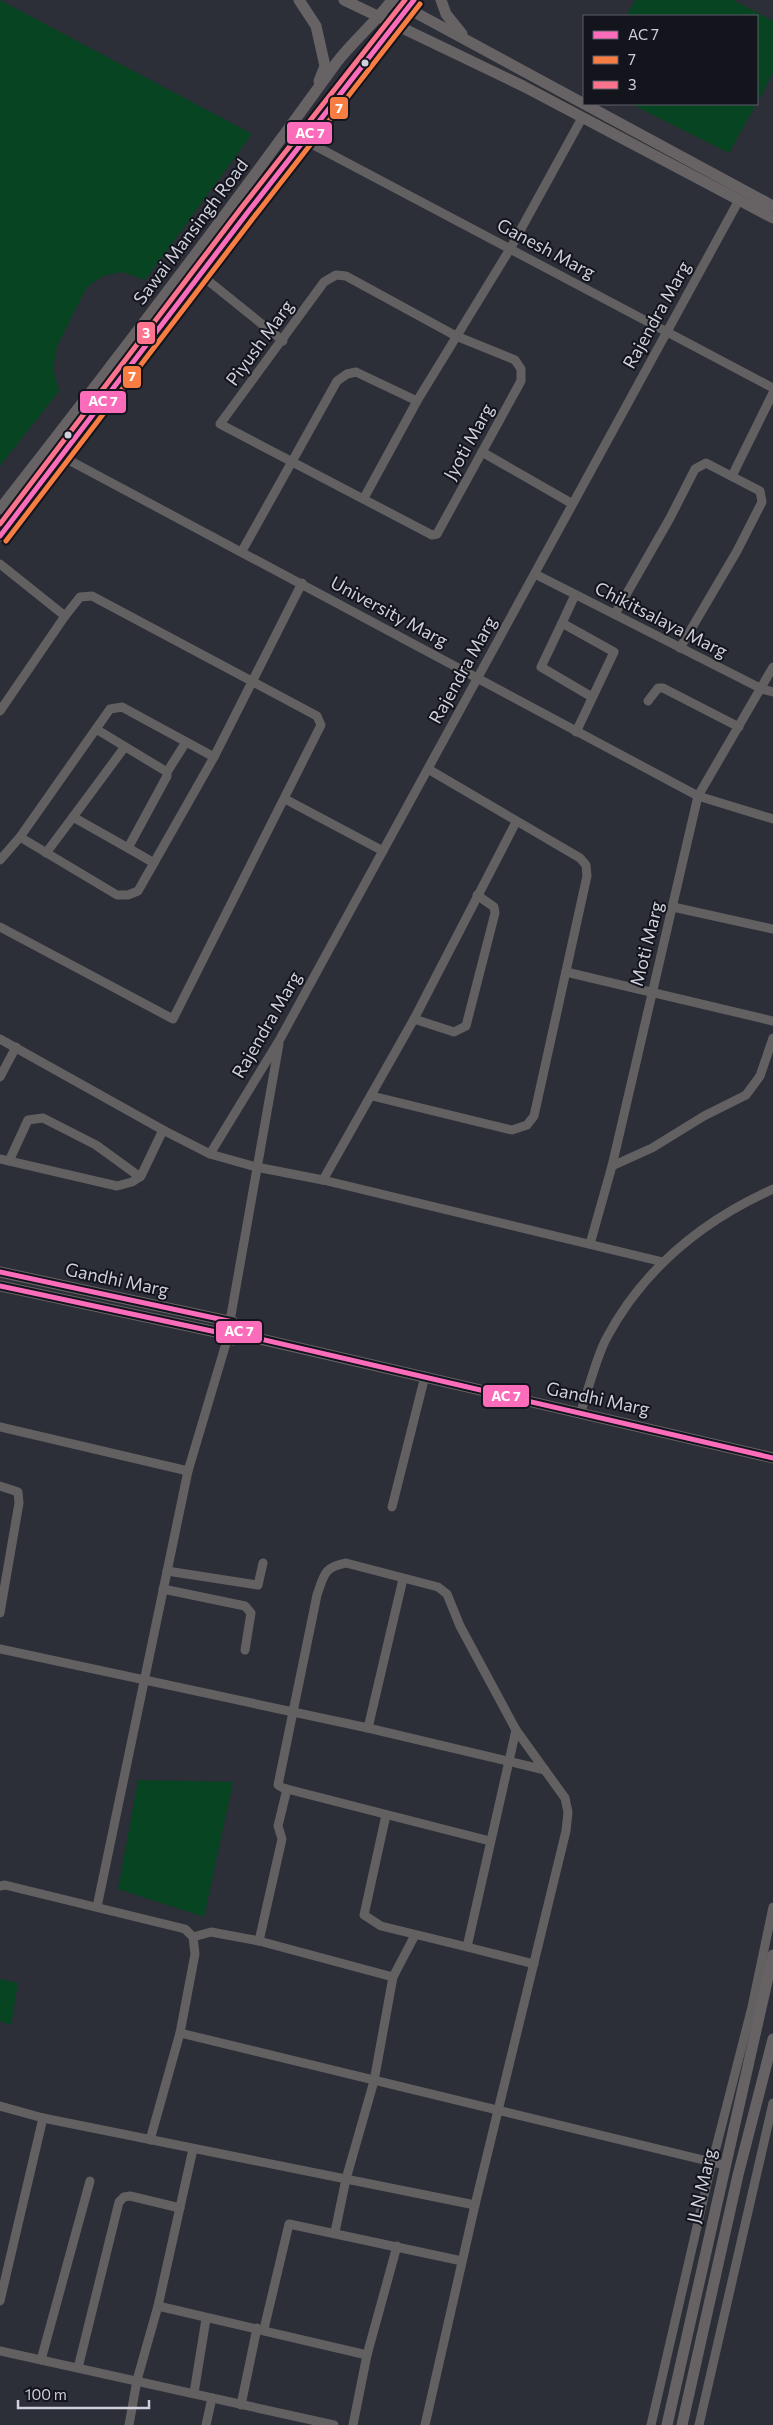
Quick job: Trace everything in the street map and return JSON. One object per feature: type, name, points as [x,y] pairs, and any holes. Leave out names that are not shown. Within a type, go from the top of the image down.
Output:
[{"type":"main road","points":[[299,0],[316,26],[325,66],[313,99]]},
{"type":"main road","points":[[344,0],[523,86],[773,218]]},
{"type":"main road","points":[[392,0],[411,4],[468,40],[583,103]]},
{"type":"main road","name":"Sawai Mansingh Road","points":[[0,509],[48,449],[313,99],[338,61],[380,17],[392,0]]},
{"type":"main road","points":[[441,0],[446,14],[468,40]]},
{"type":"main road","points":[[0,536],[63,457],[304,140],[372,57],[411,4]]},
{"type":"main road","points":[[587,105],[773,206]]},
{"type":"main road","name":"Gandhi Marg","points":[[0,1272],[228,1322]]},
{"type":"main road","points":[[0,1286],[224,1336],[233,1340],[239,1334],[239,1326],[228,1322],[222,1326],[224,1336]]},
{"type":"main road","name":"Gandhi Marg","points":[[239,1334],[425,1376],[545,1406],[581,1411],[773,1458]]},
{"type":"main road","name":"JLN Marg","points":[[667,2425],[724,2165],[773,1955]]},
{"type":"main road","name":"JLN Marg","points":[[682,2425],[738,2175],[773,2039]]},
{"type":"street","points":[[292,462],[364,498],[417,401],[510,248],[582,118]]},
{"type":"street","name":"Ganesh Marg","points":[[304,140],[773,388]]},
{"type":"street","name":"Rajendra Marg","points":[[210,1154],[280,1039],[739,200]]},
{"type":"street","points":[[201,275],[283,341]]},
{"type":"street","name":"Piyush Marg","points":[[292,462],[220,424],[283,341],[324,282],[336,275],[346,276],[456,336]]},
{"type":"street","name":"Jyoti Marg","points":[[364,498],[432,535],[437,534],[521,381],[521,369],[515,360],[456,336]]},
{"type":"street","points":[[242,551],[337,380],[356,372],[417,401]]},
{"type":"street","points":[[732,476],[773,393]]},
{"type":"street","name":"University Marg","points":[[48,449],[698,796],[773,819]]},
{"type":"street","points":[[482,452],[571,504]]},
{"type":"street","points":[[615,614],[670,518],[695,469],[706,464],[732,476],[760,491],[762,502],[737,551],[680,648]]},
{"type":"street","points":[[0,564],[65,616]]},
{"type":"street","name":"Chikitsalaya Marg","points":[[535,574],[762,689],[773,692]]},
{"type":"street","points":[[20,837],[117,895],[128,895],[138,891],[214,757],[302,584]]},
{"type":"street","points":[[575,595],[541,667],[592,697]]},
{"type":"street","points":[[0,711],[80,597],[92,596],[101,598],[251,682],[318,716],[321,720],[320,730],[173,1019],[0,927]]},
{"type":"street","points":[[562,623],[614,652],[576,732]]},
{"type":"street","name":"Moti Marg","points":[[590,1244],[612,1166],[698,796],[762,689],[773,667]]},
{"type":"street","points":[[648,702],[658,688],[663,688],[739,727]]},
{"type":"street","points":[[0,860],[20,837],[110,709],[122,707],[214,757]]},
{"type":"street","points":[[96,729],[124,748],[167,772]]},
{"type":"street","points":[[128,848],[167,776],[167,772],[186,742]]},
{"type":"street","points":[[46,853],[124,748]]},
{"type":"street","points":[[372,1096],[512,1130],[527,1125],[534,1116],[587,876],[586,865],[580,858],[428,769]]},
{"type":"street","points":[[285,799],[383,850]]},
{"type":"street","points":[[73,817],[154,864]]},
{"type":"street","points":[[322,1180],[372,1096],[414,1019],[516,822]]},
{"type":"street","points":[[414,1019],[454,1032],[466,1026],[495,913],[494,907],[477,895]]},
{"type":"street","points":[[673,907],[773,929]]},
{"type":"street","points":[[566,972],[773,1021]]},
{"type":"street","points":[[612,1166],[652,1148],[704,1116],[746,1095],[760,1076],[773,1038]]},
{"type":"street","points":[[0,1039],[162,1130],[210,1154],[256,1167],[322,1180],[663,1262]]},
{"type":"street","points":[[228,1322],[280,1039]]},
{"type":"street","points":[[0,1077],[16,1047]]},
{"type":"street","points":[[140,1177],[96,1145],[44,1118],[28,1120],[4,1160],[118,1186],[132,1182],[140,1177],[162,1130]]},
{"type":"street","points":[[581,1411],[606,1341],[632,1297],[663,1262],[694,1233],[740,1204],[773,1189]]},
{"type":"street","points":[[97,1907],[188,1470],[224,1336]]},
{"type":"street","points":[[392,1507],[425,1376]]},
{"type":"street","points":[[0,1427],[188,1470]]},
{"type":"street","points":[[0,1486],[18,1492],[19,1503],[0,1613]]},
{"type":"street","points":[[167,1571],[258,1585],[263,1563]]},
{"type":"street","points":[[425,2425],[475,2205],[566,1831],[568,1812],[565,1798],[516,1730],[460,1626],[447,1594],[438,1587],[346,1563],[332,1566],[325,1573],[317,1595],[278,1784],[287,1789],[490,1841]]},
{"type":"street","points":[[368,1728],[403,1579]]},
{"type":"street","points":[[163,1589],[245,1606],[251,1613],[244,1650]]},
{"type":"street","points":[[0,1649],[368,1728],[545,1770]]},
{"type":"street","points":[[467,1947],[516,1730]]},
{"type":"street","points":[[259,1941],[282,1839],[278,1826],[287,1789]]},
{"type":"street","points":[[386,1815],[364,1915],[381,1926],[534,1964]]},
{"type":"street","points":[[0,1886],[5,1885],[185,1928],[193,1936],[195,1954],[180,2033],[150,2140]]},
{"type":"street","points":[[651,2425],[712,2162],[752,2007],[773,1907]]},
{"type":"street","points":[[193,1936],[211,1932],[259,1941],[393,1977]]},
{"type":"street","points":[[335,2232],[346,2179],[374,2080],[393,1977],[416,1935]]},
{"type":"street","points":[[180,2033],[724,2165]]},
{"type":"street","points":[[699,2425],[773,2104]]},
{"type":"street","points":[[0,2106],[43,2118],[475,2205]]},
{"type":"street","points":[[0,2301],[43,2118]]},
{"type":"street","points":[[129,2425],[137,2380],[158,2306],[193,2149]]},
{"type":"street","points":[[41,2360],[90,2181]]},
{"type":"street","points":[[78,2368],[119,2202],[124,2197],[130,2196],[180,2208]]},
{"type":"street","points":[[241,2405],[289,2224],[335,2232],[462,2261]]},
{"type":"street","points":[[353,2425],[367,2355],[397,2246]]},
{"type":"street","points":[[158,2306],[367,2355]]},
{"type":"street","points":[[194,2393],[206,2318]]},
{"type":"street","points":[[0,2351],[194,2393],[241,2405],[285,2420],[334,2425]]},
{"type":"street","points":[[206,2425],[212,2398]]},
{"type":"green space","points":[[0,0],[252,134],[145,280],[122,272],[103,276],[87,287],[57,346],[53,368],[59,391],[0,466]]},
{"type":"green space","points":[[635,0],[733,0],[773,21],[773,73],[758,101],[758,15],[627,15]]},
{"type":"green space","points":[[633,105],[755,105],[729,153]]},
{"type":"green space","points":[[138,1780],[233,1782],[204,1917],[118,1889]]},
{"type":"green space","points":[[0,1979],[18,1983],[11,2025],[0,2021]]},
{"type":"transit line","name":"3","points":[[0,524],[242,207],[405,0]]},
{"type":"transit line","points":[[0,536],[248,212],[414,0]]},
{"type":"transit line","name":"7","points":[[6,541],[420,4]]},
{"type":"transit line","points":[[0,1272],[233,1322],[239,1327],[239,1334],[235,1338],[227,1339],[221,1333],[0,1286]]},
{"type":"transit line","points":[[239,1334],[773,1458]]}]
